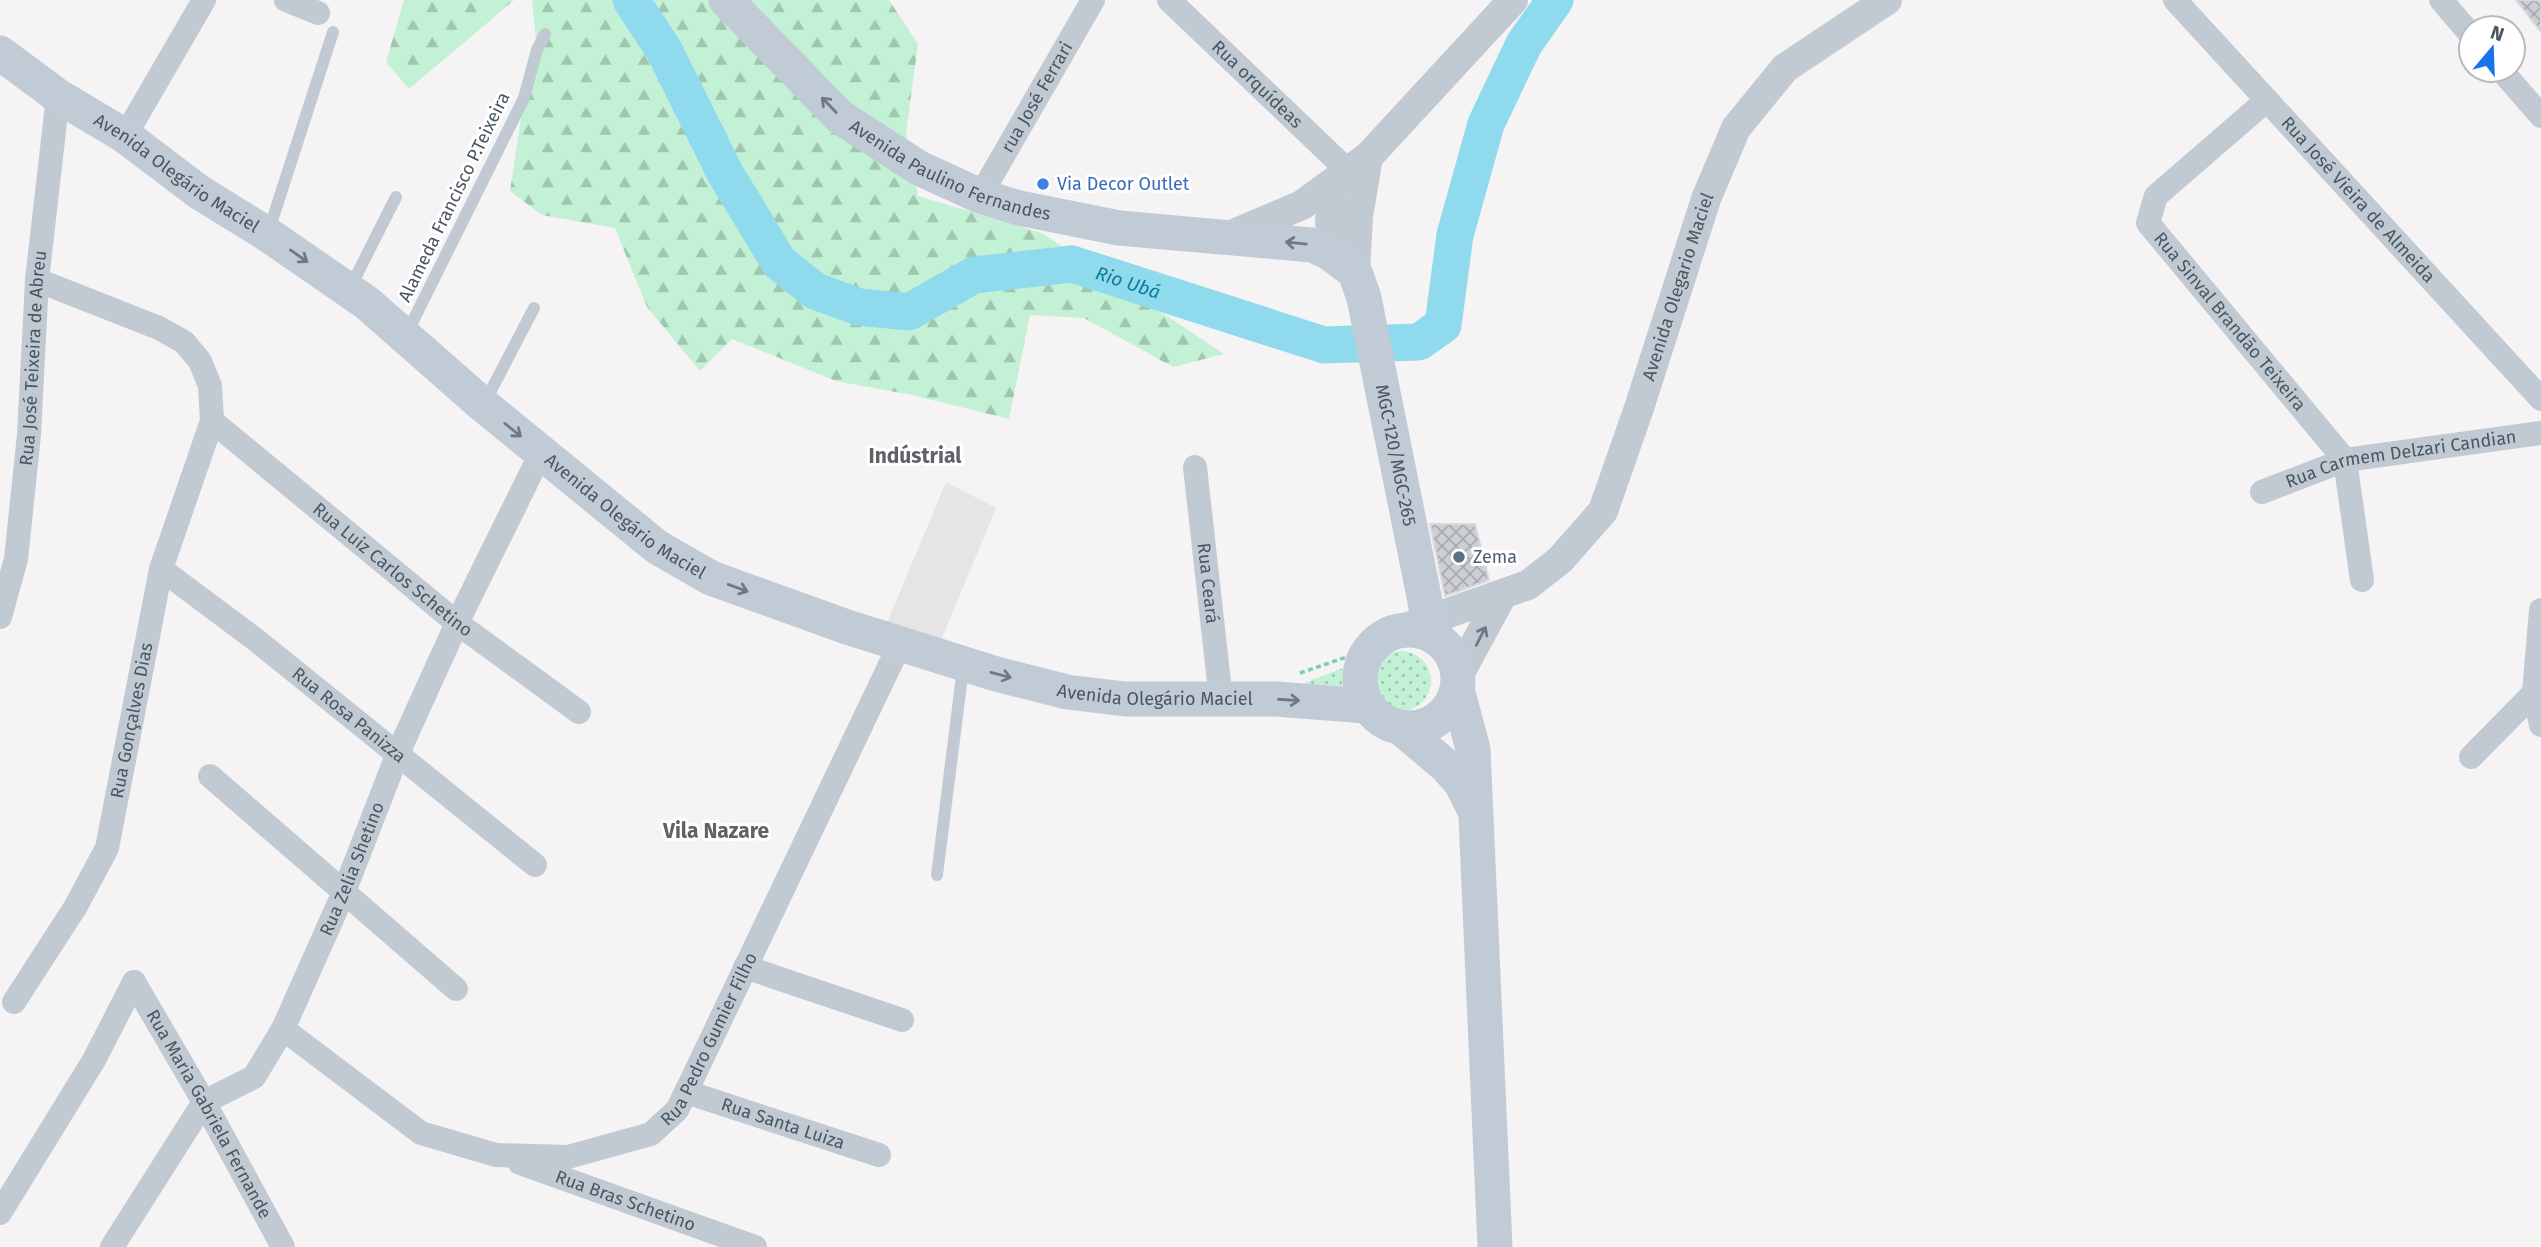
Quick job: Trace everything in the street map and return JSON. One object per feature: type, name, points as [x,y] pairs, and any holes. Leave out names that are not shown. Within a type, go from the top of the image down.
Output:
[{"type":"main road","name":"Avenida Paulino Fernandes","points":[[726,0],[840,117],[919,168],[981,196],[1019,208],[1119,228],[1312,245],[1328,252],[1359,285]]},
{"type":"main road","name":"Avenida Olegário Maciel","points":[[0,53],[58,96],[125,136],[199,192],[349,290],[405,335],[483,405],[657,547],[711,578],[900,644],[1067,692],[1125,699],[1276,699],[1367,706]]},
{"type":"main road","name":"MGC-120/MGC-265","points":[[1359,285],[1426,621]]},
{"type":"main road","points":[[1458,685],[1445,714],[1432,723],[1417,728],[1401,728],[1388,724],[1367,706],[1361,693],[1360,667],[1367,650],[1380,638],[1426,621],[1451,653],[1473,749],[1478,816],[1495,1247]]},
{"type":"main road","points":[[1401,728],[1446,766],[1461,783],[1478,816]]},
{"type":"street","points":[[125,136],[204,0]]},
{"type":"street","points":[[286,0],[326,23]]},
{"type":"street","name":"rua José Ferrari","points":[[981,196],[1093,0]]},
{"type":"street","name":"Rua orquídeas","points":[[1169,0],[1349,170]]},
{"type":"street","name":"Avenida Paulino Fernandes","points":[[1224,238],[1302,205],[1349,170],[1513,0]]},
{"type":"street","name":"Avenida Olegario Maciel","points":[[1426,621],[1528,585],[1560,560],[1603,512],[1706,199],[1736,128],[1785,68],[1887,0]]},
{"type":"street","name":"Rua José Vieira de Almeida","points":[[2175,0],[2541,399]]},
{"type":"street","points":[[2441,0],[2457,19]]},
{"type":"street","points":[[2513,84],[2541,116]]},
{"type":"street","name":"Rua José Teixeira de Abreu","points":[[0,617],[16,559],[29,435],[37,280],[58,96]]},
{"type":"street","name":"Rua Sinval Brandão Teixeira","points":[[2267,100],[2156,196],[2148,223],[2345,460]]},
{"type":"street","points":[[1349,170],[1357,216],[1359,285]]},
{"type":"street","points":[[1349,170],[1330,223],[1359,285]]},
{"type":"street","points":[[37,280],[159,328],[184,342],[200,361],[210,386],[212,421]]},
{"type":"street","name":"Rua Gonçalves Dias","points":[[14,1002],[76,906],[107,848],[161,569],[212,421]]},
{"type":"street","name":"Rua Luiz Carlos Schetino","points":[[212,421],[457,623],[579,712]]},
{"type":"street","name":"Rua Carmem Delzari Candian","points":[[2262,492],[2345,460],[2541,433]]},
{"type":"street","name":"Rua Zelia Shetino","points":[[204,1102],[254,1077],[283,1029],[344,892],[398,753],[457,623],[541,453]]},
{"type":"street","points":[[2345,460],[2362,580]]},
{"type":"street","name":"Rua Ceará","points":[[1195,467],[1221,700]]},
{"type":"street","name":"Rua Rosa Panizza","points":[[161,569],[256,640],[535,865]]},
{"type":"street","points":[[1458,685],[1502,595]]},
{"type":"street","points":[[2541,610],[2535,693],[2541,725]]},
{"type":"street","name":"Rua Pedro Gumier Filho","points":[[283,1029],[421,1133],[496,1155],[568,1157],[651,1134],[677,1110],[900,644]]},
{"type":"street","points":[[2471,757],[2535,693]]},
{"type":"street","points":[[210,776],[456,989]]},
{"type":"street","points":[[745,967],[902,1020]]},
{"type":"street","name":"Rua Maria Gabriela Fernande","points":[[0,1213],[94,1060],[134,982],[204,1102],[283,1247]]},
{"type":"street","name":"Rua Santa Luiza","points":[[686,1092],[879,1155]]},
{"type":"street","points":[[113,1247],[204,1102]]},
{"type":"street","name":"Rua Bras Schetino","points":[[496,1155],[755,1247]]},
{"type":"lane","points":[[267,234],[326,23]]},
{"type":"lane","name":"Alameda Francisco P.Teixeira","points":[[405,335],[524,99],[537,50],[545,34]]},
{"type":"lane","points":[[349,290],[396,197]]},
{"type":"lane","points":[[483,405],[534,308]]},
{"type":"lane","points":[[937,875],[964,664]]},
{"type":"shaded area","points":[[946,482],[996,508],[939,645],[887,623]]},
{"type":"green space","points":[[404,0],[514,0],[409,89],[386,62]]},
{"type":"green space","points":[[532,0],[889,0],[918,44],[906,133],[918,196],[1042,233],[1224,354],[1173,367],[1084,318],[1030,315],[1009,419],[912,395],[836,381],[732,339],[700,371],[647,307],[615,228],[542,215],[510,191],[524,98],[537,50]]},
{"type":"green space","points":[[1401,651],[1418,656],[1426,664],[1431,681],[1426,698],[1418,706],[1401,711],[1384,706],[1376,698],[1371,681],[1376,664],[1384,656]]},
{"type":"green space","points":[[1343,668],[1342,695],[1304,683]]},
{"type":"building","points":[[2516,0],[2541,0],[2541,32],[2527,14]]},
{"type":"building","name":"Zema","points":[[1430,524],[1475,524],[1489,580],[1445,596]]},
{"type":"waterway","name":"Rio Ubá","points":[[631,0],[664,50],[725,173],[779,262],[815,291],[859,307],[909,312],[974,275],[1072,264],[1324,345],[1419,342],[1443,325],[1455,235],[1486,124],[1524,44],[1555,0]]},
{"type":"place","name":"Via Decor Outlet","points":[[1043,184]]},
{"type":"place","name":"Zema","points":[[1459,557]]},
{"type":"district","name":"Indústrial","points":[[915,456]]},
{"type":"district","name":"Vila Nazare","points":[[716,831]]}]
